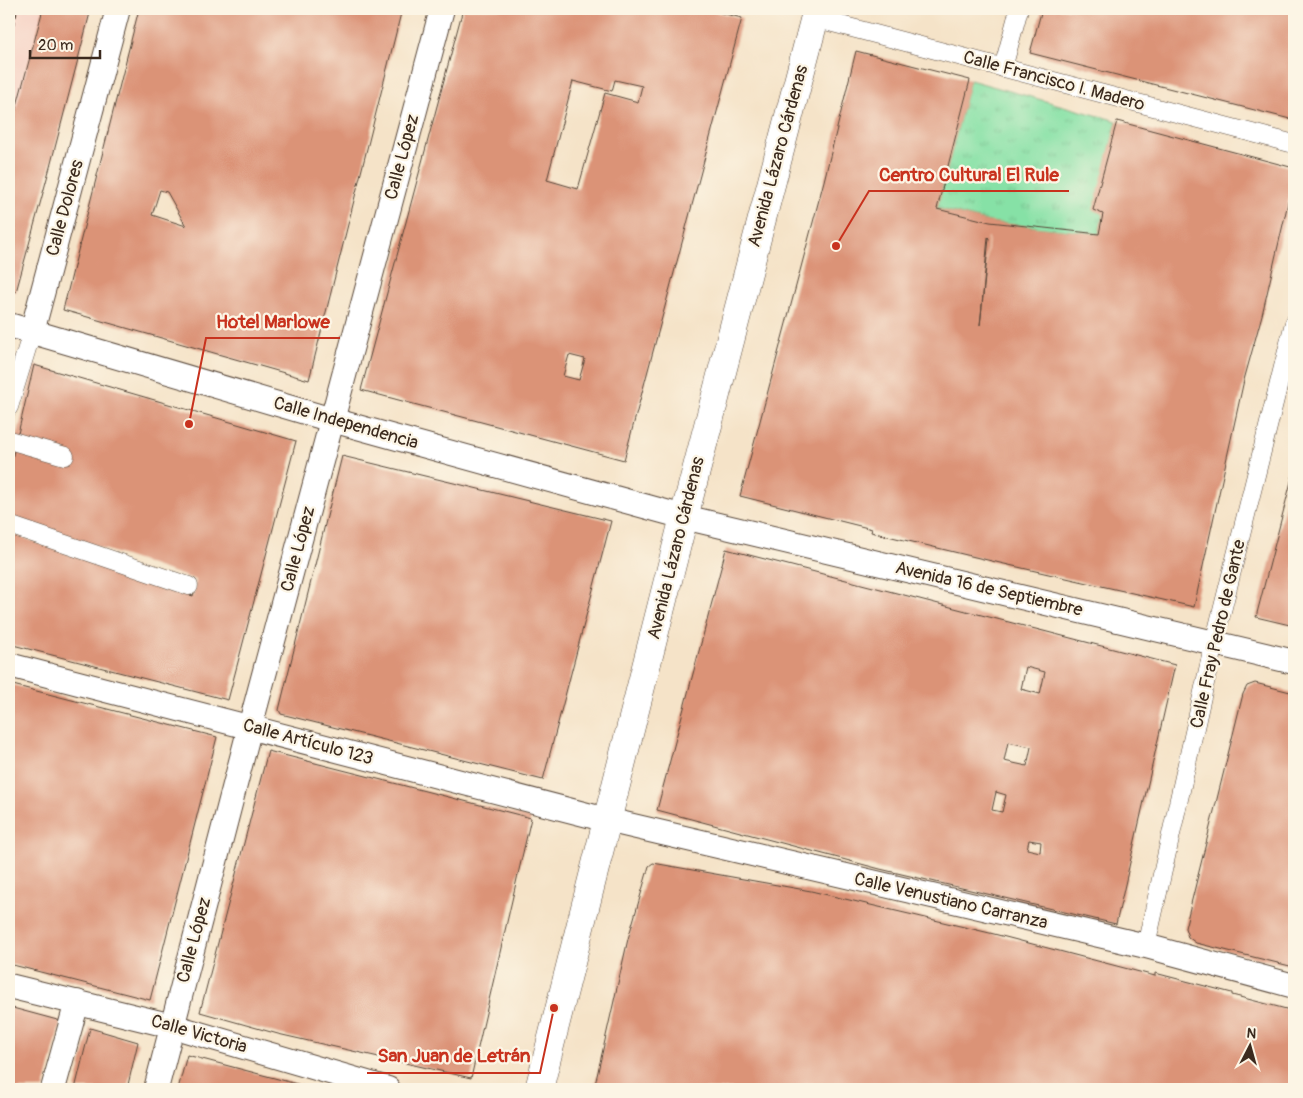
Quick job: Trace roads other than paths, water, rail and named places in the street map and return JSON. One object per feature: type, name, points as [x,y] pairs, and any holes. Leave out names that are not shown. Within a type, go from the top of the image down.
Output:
[{"type":"main road","name":"Avenida Lázaro Cárdenas","points":[[539,1089],[684,517],[815,14]]},
{"type":"street","name":"Calle Dolores","points":[[9,407],[32,332],[118,9]]},
{"type":"street","name":"Calle López","points":[[156,1089],[250,727],[442,9]]},
{"type":"street","points":[[1003,68],[1018,9]]},
{"type":"street","name":"Calle Francisco I. Madero","points":[[815,14],[1003,68],[1294,144]]},
{"type":"street","name":"Calle Fray Pedro de Gante","points":[[1146,946],[1214,643],[1294,323]]},
{"type":"street","name":"Calle Independencia","points":[[9,325],[332,420],[684,517]]},
{"type":"street","points":[[9,440],[65,456]]},
{"type":"street","name":"Avenida 16 de Septiembre","points":[[684,517],[1294,662]]},
{"type":"street","points":[[9,525],[189,586]]},
{"type":"street","name":"Calle Artículo 123","points":[[9,665],[608,820]]},
{"type":"street","name":"Calle Venustiano Carranza","points":[[608,820],[1146,946],[1294,986]]},
{"type":"street","name":"Calle Victoria","points":[[9,986],[172,1026],[388,1089]]},
{"type":"street","points":[[53,1089],[77,1002]]},
{"type":"place","name":"Centro Cultural El Rule","points":[[836,246]]},
{"type":"place","name":"Hotel Marlowe","points":[[189,424]]},
{"type":"place","name":"San Juan de Letrán","points":[[554,1008]]}]
